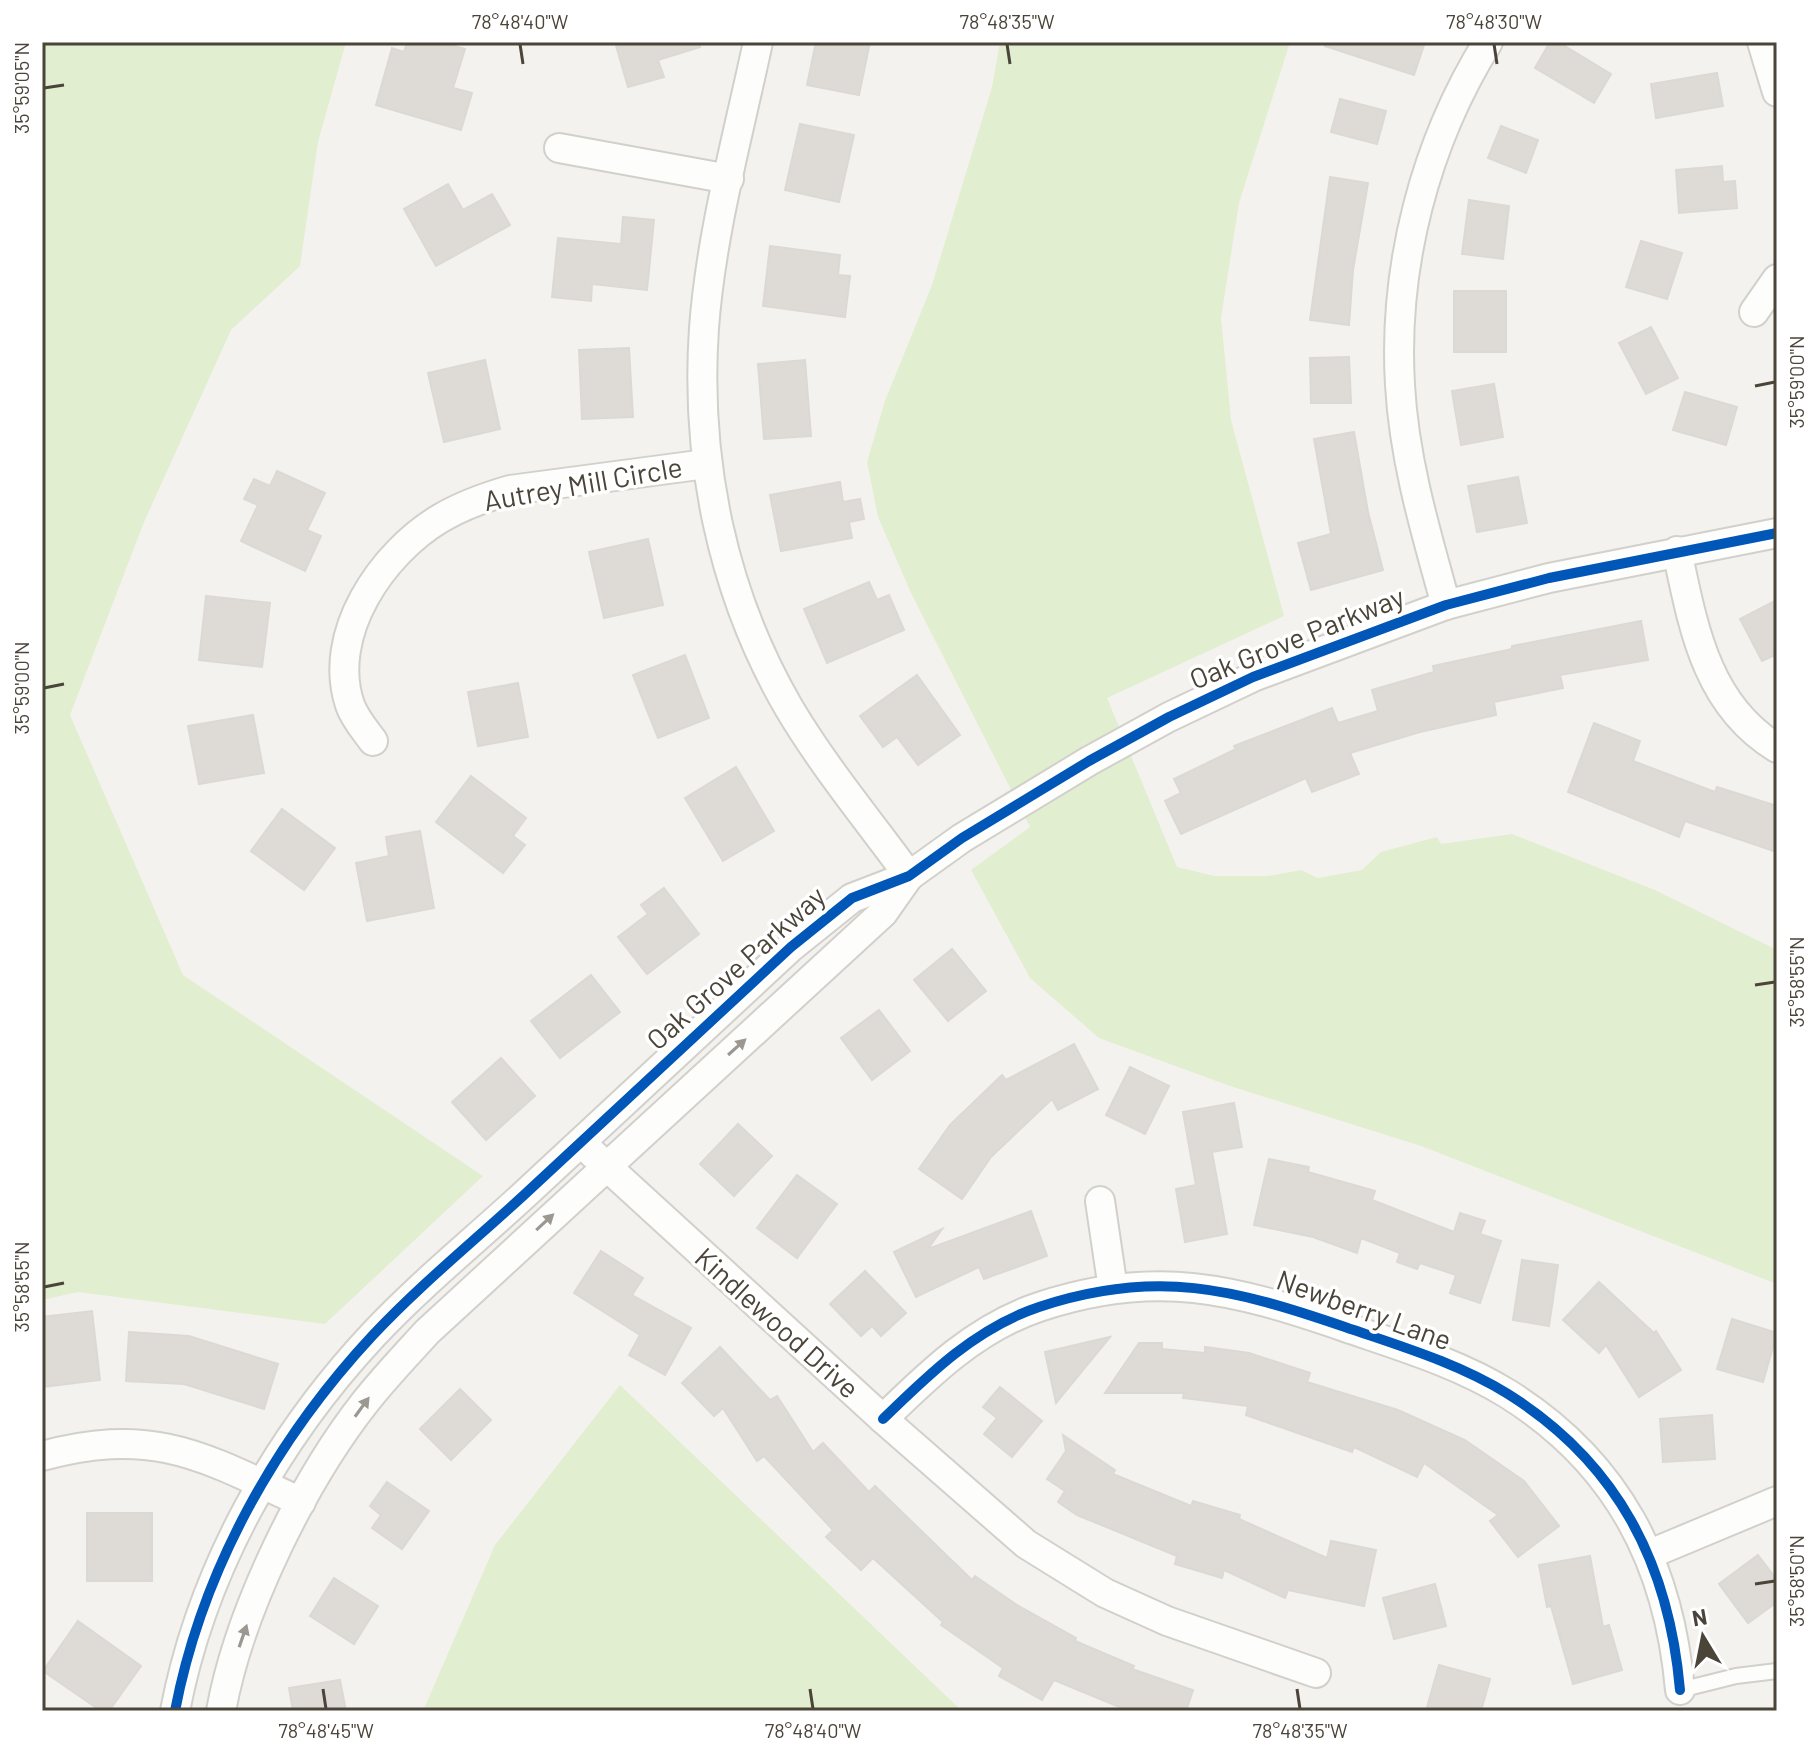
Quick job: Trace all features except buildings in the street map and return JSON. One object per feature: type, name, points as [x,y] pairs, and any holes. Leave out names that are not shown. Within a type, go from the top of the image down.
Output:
[{"type":"street","points":[[758,42],[729,179],[704,326],[702,389],[706,464],[725,556],[765,664],[816,750],[909,876]]},
{"type":"street","points":[[1446,605],[1414,481],[1405,429],[1400,384],[1402,299],[1421,192],[1436,148],[1488,42]]},
{"type":"street","points":[[1762,42],[1777,92]]},
{"type":"street","points":[[559,148],[729,179]]},
{"type":"street","points":[[1754,312],[1777,279]]},
{"type":"street","name":"Autrey Mill Circle","points":[[373,741],[357,720],[346,688],[344,670],[349,636],[375,582],[394,556],[426,528],[478,499],[510,490],[706,464]]},
{"type":"street","name":"Oak Grove Parkway","points":[[175,1711],[203,1606],[262,1484],[322,1394],[374,1334],[791,947],[852,898],[909,876],[962,838],[1047,785],[1169,717],[1346,640],[1446,605],[1549,578],[1777,533]]},
{"type":"street","points":[[1677,551],[1694,634],[1710,673],[1747,724],[1777,748]]},
{"type":"street","name":"Oak Grove Parkway","points":[[221,1711],[268,1569],[301,1502],[366,1401],[417,1343],[605,1166],[883,913],[909,876]]},
{"type":"street","name":"Kindlewood Drive","points":[[581,1141],[883,1419],[1026,1544],[1105,1593],[1167,1621],[1316,1673]]},
{"type":"street","points":[[1100,1201],[1113,1289]]},
{"type":"street","name":"Newberry Lane","points":[[883,1419],[961,1348],[1000,1323],[1036,1307],[1113,1289],[1186,1285],[1260,1298],[1428,1355],[1507,1393],[1577,1449],[1633,1520],[1650,1554],[1676,1645],[1680,1690]]},
{"type":"street","points":[[42,1456],[99,1443],[149,1443],[178,1449],[301,1502]]},
{"type":"street","points":[[1650,1554],[1777,1501]]},
{"type":"lane","points":[[1680,1690],[1736,1676],[1777,1671]]},
{"type":"green space","points":[[42,42],[346,42],[318,142],[300,266],[231,330],[144,522],[70,715],[183,975],[483,1176],[325,1324],[78,1292],[42,1300]]},
{"type":"green space","points":[[1000,42],[1290,42],[1239,203],[1221,318],[1231,420],[1284,616],[1107,698],[1177,867],[1214,876],[1268,876],[1301,870],[1318,878],[1362,870],[1381,852],[1437,837],[1441,844],[1512,834],[1655,890],[1777,950],[1777,1284],[1421,1146],[1230,1086],[1099,1038],[1030,978],[971,870],[1030,827],[911,593],[878,517],[867,462],[885,401],[932,285],[992,87]]},
{"type":"green space","points":[[620,1385],[962,1711],[423,1711],[495,1545]]},
{"type":"cycle path","points":[[175,1711],[187,1659],[224,1557],[275,1462],[338,1375],[428,1281],[791,947],[852,898],[909,876],[962,838],[1089,761],[1169,717],[1253,677],[1446,605],[1549,578],[1777,533]]},
{"type":"cycle path","points":[[883,1419],[936,1369],[995,1327],[1039,1307],[1121,1288],[1158,1286],[1230,1294],[1267,1302],[1387,1341],[1449,1364],[1508,1394],[1547,1421],[1580,1452],[1608,1485],[1650,1559],[1664,1600],[1680,1690]]}]
